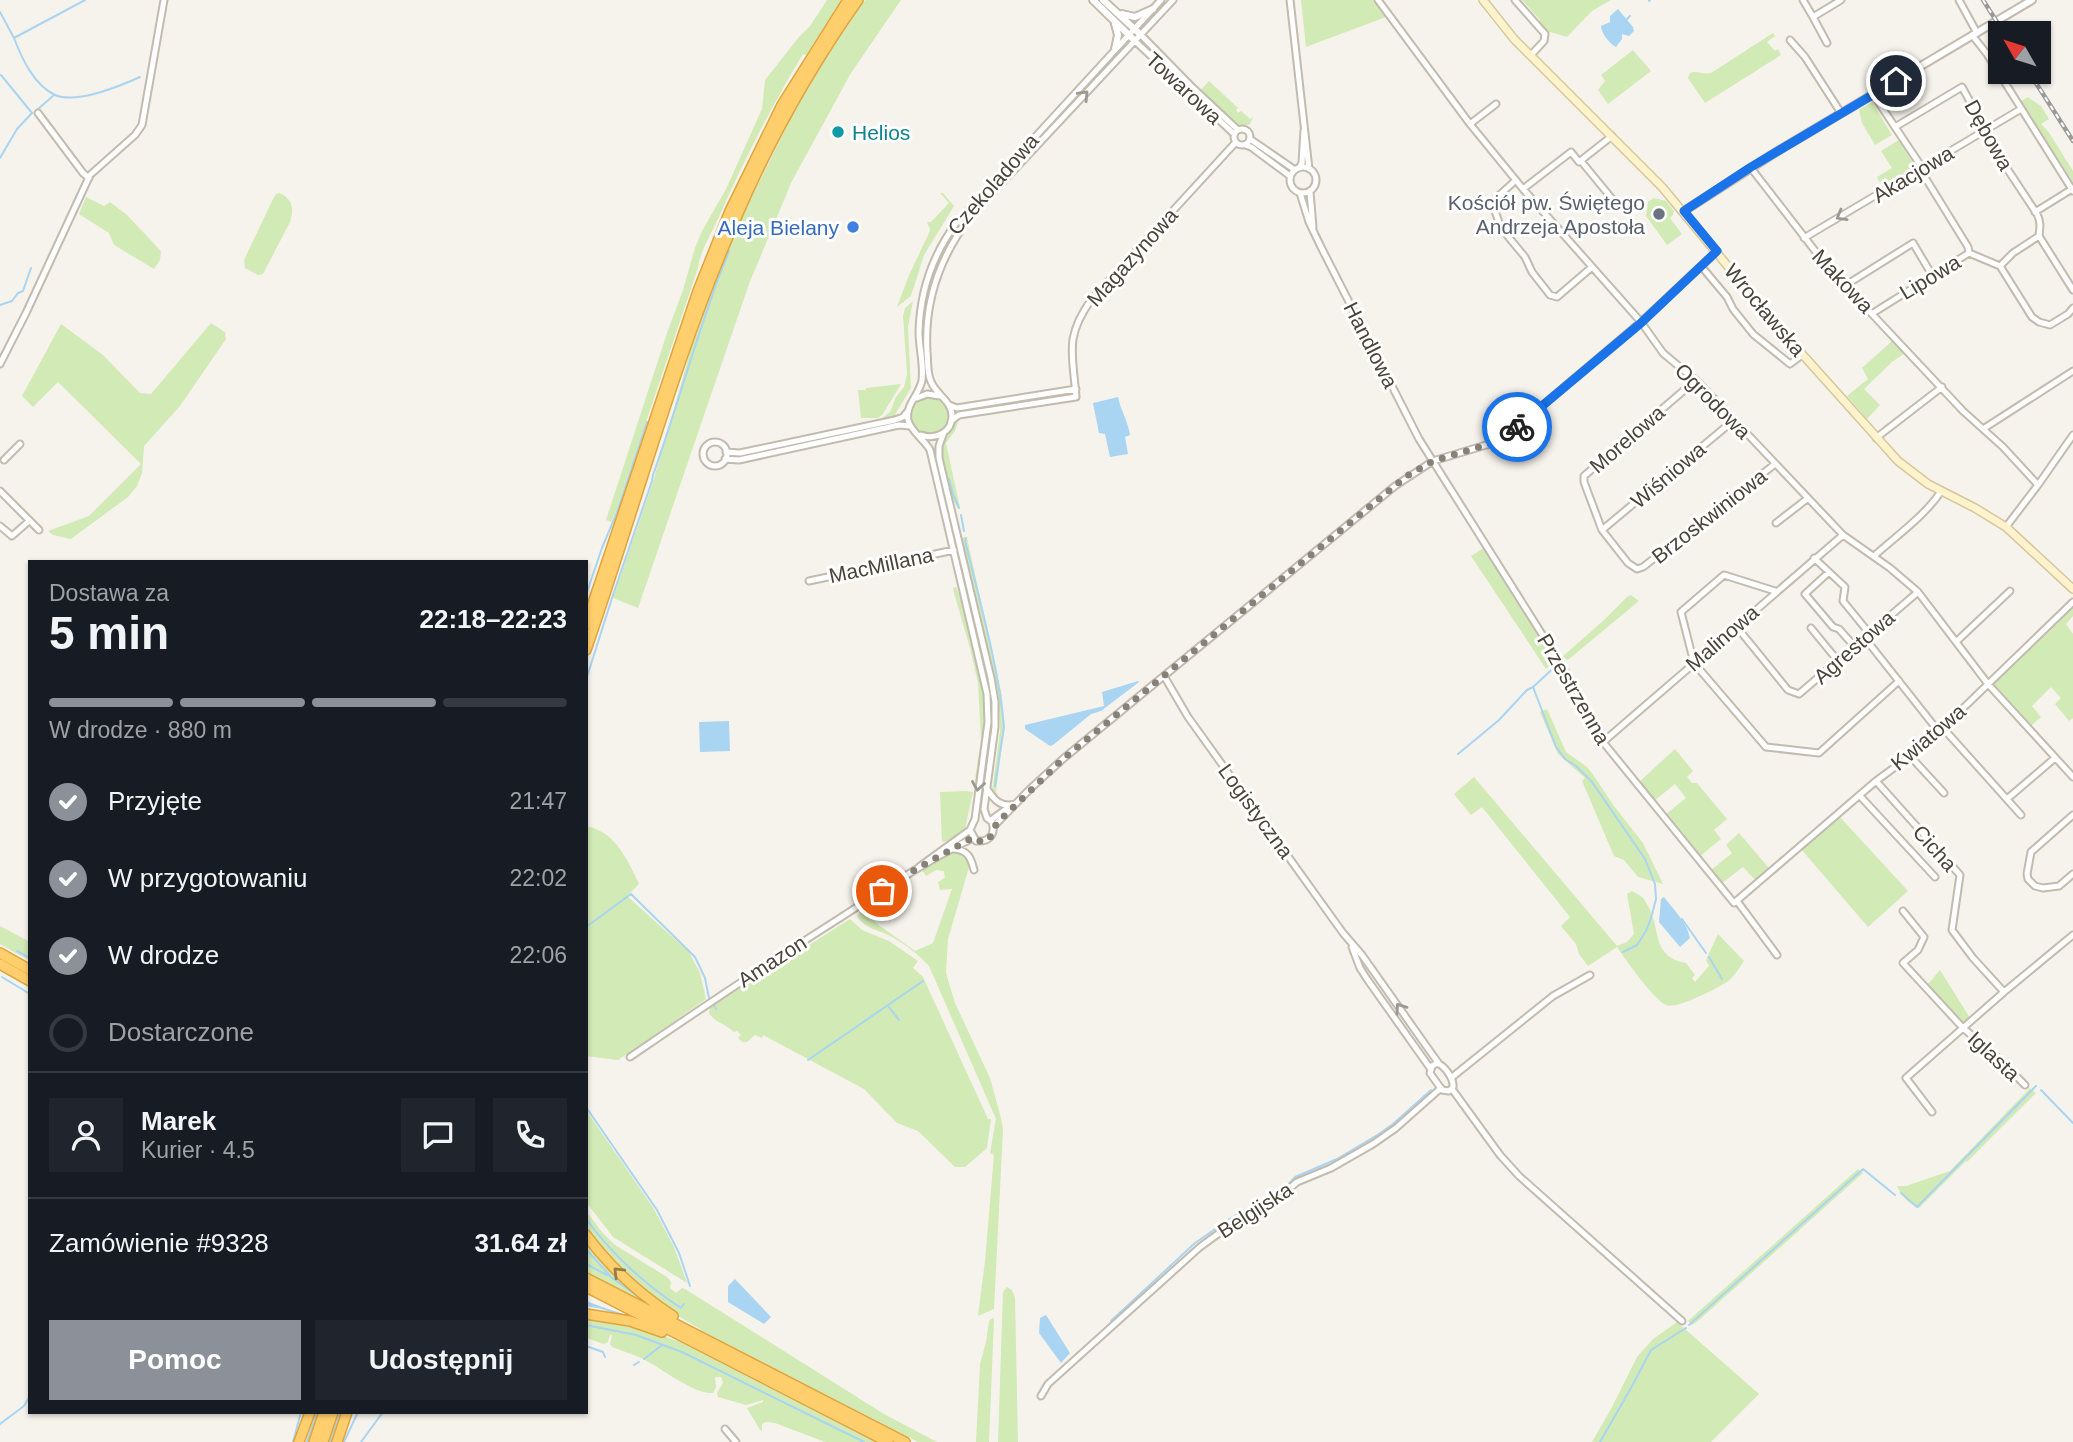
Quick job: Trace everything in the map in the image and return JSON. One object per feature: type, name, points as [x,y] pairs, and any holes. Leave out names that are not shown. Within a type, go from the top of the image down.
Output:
[{"type":"highway","points":[[588,618],[717,241],[748,170],[782,106],[848,0]]},
{"type":"highway","points":[[588,644],[683,357],[723,246],[784,120],[809,75],[858,0]]},
{"type":"highway","points":[[0,953],[28,969]]},
{"type":"highway","points":[[0,964],[28,980]]},
{"type":"highway","points":[[588,1237],[614,1268],[642,1294],[719,1345]]},
{"type":"highway","points":[[588,1279],[905,1442]]},
{"type":"highway","points":[[588,1288],[888,1442]]},
{"type":"highway","points":[[588,1314],[630,1321],[708,1350]]},
{"type":"highway","points":[[299,1442],[306,1414]]},
{"type":"highway","points":[[314,1442],[323,1414]]},
{"type":"highway","points":[[323,1442],[332,1414]]},
{"type":"highway","points":[[339,1437],[349,1414]]},
{"type":"main road","name":"Wrocławska","points":[[1483,0],[1503,27],[1684,211],[1802,355],[1906,468],[1941,491],[2007,527],[2073,589]]},
{"type":"street","points":[[0,364],[89,178],[100,164],[135,135],[142,125],[164,0]]},
{"type":"street","points":[[1093,0],[1135,41]]},
{"type":"street","points":[[1103,0],[1128,17],[1135,17],[1153,9]]},
{"type":"street","name":"Czekoladowa","points":[[912,402],[922,379],[919,329],[924,292],[942,243],[970,206],[1161,0]]},
{"type":"street","name":"Czekoladowa","points":[[943,398],[930,379],[926,328],[932,293],[948,248],[971,216],[1172,0]]},
{"type":"street","points":[[1290,0],[1304,130],[1302,163],[1295,171],[1290,185],[1300,193],[1310,191],[1316,181],[1314,173],[1309,169],[1304,130]]},
{"type":"street","name":"Ogrodowa","points":[[1378,0],[1470,124],[1523,189],[1641,323],[1663,353],[1696,380],[1843,535],[1918,592],[1988,684],[2073,777]]},
{"type":"street","points":[[1515,0],[1545,34],[1544,41],[1531,55]]},
{"type":"street","points":[[1803,0],[1827,43]]},
{"type":"street","points":[[1813,17],[1841,0]]},
{"type":"street","points":[[1959,0],[1974,34],[2073,190],[2036,213],[2040,221],[2039,236],[2073,290]]},
{"type":"street","points":[[1684,211],[1751,167],[2032,0]]},
{"type":"street","points":[[1119,12],[1141,34]]},
{"type":"street","points":[[1112,19],[1118,29],[1115,49]]},
{"type":"street","name":"Towarowa","points":[[1141,34],[1236,132]]},
{"type":"street","points":[[1790,40],[1805,57],[1841,113]]},
{"type":"street","name":"Towarowa","points":[[1135,41],[1236,132]]},
{"type":"street","name":"Dębowa","points":[[1895,127],[1962,87],[2036,213]]},
{"type":"street","points":[[1874,94],[1919,163],[1969,253]]},
{"type":"street","points":[[1470,124],[1496,104]]},
{"type":"street","name":"Akacjowa","points":[[1804,238],[2021,109]]},
{"type":"street","points":[[38,113],[89,178]]},
{"type":"street","points":[[1295,171],[1250,139],[1247,131],[1236,132],[1236,142],[1251,147],[1295,171],[1309,169]]},
{"type":"street","points":[[1581,161],[1612,135]]},
{"type":"street","points":[[1245,145],[1250,139]]},
{"type":"street","name":"Magazynowa","points":[[1076,393],[1071,341],[1081,314],[1236,142]]},
{"type":"street","points":[[1523,189],[1571,152],[1618,206]]},
{"type":"street","name":"Makowa","points":[[1751,167],[1804,238],[1846,285],[1967,415],[2038,485]]},
{"type":"street","points":[[1516,180],[1495,199],[1494,211],[1501,228],[1525,257],[1532,272],[1550,295],[1557,297],[1592,267]]},
{"type":"street","name":"Handlowa","points":[[1310,191],[1313,227]]},
{"type":"street","name":"Handlowa","points":[[1300,193],[1309,222],[1321,247],[1419,439],[1433,461]]},
{"type":"street","points":[[2039,236],[2013,253],[2000,266],[2035,320],[2050,325],[2073,308]]},
{"type":"street","points":[[1846,285],[1913,243],[1932,275]]},
{"type":"street","points":[[908,411],[911,427],[930,450],[987,694],[988,722],[975,820],[970,830],[976,841],[987,841],[992,835],[993,827],[1014,804],[1064,758],[1395,486],[1433,461],[1496,442],[1516,428],[1641,323],[1717,251]]},
{"type":"street","name":"Lipowa","points":[[1873,313],[1969,253],[2000,266]]},
{"type":"street","points":[[1701,266],[1759,340],[1790,364],[1802,355]]},
{"type":"street","points":[[1983,429],[2073,371]]},
{"type":"street","name":"Morelowa","points":[[1643,567],[1637,569],[1631,566],[1602,530],[1584,476],[1696,380]]},
{"type":"street","points":[[1876,438],[1942,387]]},
{"type":"street","points":[[949,405],[957,408],[1076,393]]},
{"type":"street","points":[[951,421],[961,415],[1076,393]]},
{"type":"street","points":[[840,435],[897,419],[908,411],[912,402],[927,394],[943,398],[952,412],[951,421],[939,446],[939,458],[994,694],[995,727],[984,809],[993,827]]},
{"type":"street","name":"Wiśniowa","points":[[1602,530],[1734,420]]},
{"type":"street","points":[[725,456],[900,425],[911,427]]},
{"type":"street","points":[[919,435],[932,437],[944,432]]},
{"type":"street","points":[[2007,527],[2073,435]]},
{"type":"street","points":[[4,460],[20,444]]},
{"type":"street","name":"Przestrzenna","points":[[1433,461],[1569,677],[1603,742],[1777,955]]},
{"type":"street","name":"Brzoskwiniowa","points":[[1643,567],[1775,464]]},
{"type":"street","points":[[0,491],[39,530]]},
{"type":"street","points":[[1874,556],[1919,516],[1941,491]]},
{"type":"street","points":[[1776,523],[1807,499]]},
{"type":"street","points":[[0,526],[12,536],[29,521]]},
{"type":"street","name":"Malinowa","points":[[1603,742],[1843,535]]},
{"type":"street","name":"MacMillana","points":[[809,581],[954,550]]},
{"type":"street","points":[[1814,558],[1845,587],[1843,601],[1899,681],[2021,815]]},
{"type":"street","points":[[1829,572],[1805,594],[1833,627],[1839,629],[1854,646]]},
{"type":"street","points":[[1775,591],[1724,575],[1681,612],[1694,663],[1766,747],[1819,753],[1899,681]]},
{"type":"street","points":[[1956,641],[2010,591]]},
{"type":"street","name":"Agrestowa","points":[[1736,626],[1788,690],[1799,694],[1918,592]]},
{"type":"street","name":"Kwiatowa","points":[[1735,902],[1876,781],[1941,730],[2073,602]]},
{"type":"street","points":[[1811,628],[1838,661]]},
{"type":"street","name":"Logistyczna","points":[[1164,676],[1192,723],[1451,1079]]},
{"type":"street","points":[[1910,756],[1944,793]]},
{"type":"street","points":[[2007,799],[2055,758]]},
{"type":"street","name":"Cicha","points":[[1876,781],[1960,875],[1952,930],[2004,992]]},
{"type":"street","points":[[986,788],[997,802],[1014,804]]},
{"type":"street","points":[[1860,796],[1935,877]]},
{"type":"street","points":[[975,820],[988,819],[1014,804]]},
{"type":"street","points":[[2073,815],[2031,852],[2027,874],[2035,886],[2043,888],[2059,886],[2073,874]]},
{"type":"street","name":"Amazon","points":[[916,869],[970,830]]},
{"type":"street","name":"Amazon","points":[[631,1057],[718,996],[916,869],[972,838]]},
{"type":"street","points":[[951,849],[965,852],[974,870]]},
{"type":"street","name":"Iglasta","points":[[1903,911],[1924,937],[1918,950],[1903,963],[1963,1028],[1996,1055],[2025,1085]]},
{"type":"street","points":[[1932,1112],[1906,1078],[2073,935]]},
{"type":"street","name":"Logistyczna","points":[[1351,944],[1360,968],[1441,1088]]},
{"type":"street","points":[[1452,1089],[1454,1084],[1451,1079],[1553,996],[1590,975]]},
{"type":"street","points":[[1430,1068],[1439,1064]]},
{"type":"street","points":[[1441,1088],[1446,1091],[1452,1089]]},
{"type":"street","name":"Belgijska","points":[[1041,1396],[1048,1384],[1214,1236],[1282,1195],[1297,1182],[1331,1168],[1373,1144],[1396,1128],[1441,1088]]},
{"type":"street","points":[[1452,1089],[1500,1155],[1519,1176],[1682,1321]]},
{"type":"street","points":[[725,1429],[736,1442]]},
{"type":"green space","points":[[827,0],[841,0],[806,55],[803,54],[780,94],[703,249],[616,511],[611,522],[606,520],[695,248],[726,189],[762,109],[765,80],[810,26]]},
{"type":"green space","points":[[865,0],[901,0],[851,73],[792,181],[749,284],[638,608],[613,598],[653,482],[691,349],[725,256],[794,112],[813,78]]},
{"type":"green space","points":[[1301,0],[1373,0],[1386,17],[1306,47]]},
{"type":"green space","points":[[1522,0],[1611,0],[1592,11],[1567,37],[1547,31]]},
{"type":"green space","points":[[1773,33],[1775,36],[1767,42],[1775,51],[1778,49],[1781,55],[1705,103],[1688,78],[1690,73],[1711,73]]},
{"type":"green space","points":[[1633,50],[1651,71],[1608,104],[1598,90],[1605,81],[1601,75]]},
{"type":"green space","points":[[1209,81],[1238,108],[1238,113],[1241,111],[1250,119],[1253,117],[1250,124],[1237,125],[1200,91]]},
{"type":"green space","points":[[2028,97],[2041,106],[2049,119],[2041,124],[2073,171],[2073,182],[2021,101]]},
{"type":"green space","points":[[1872,102],[1892,135],[1875,145],[1862,123],[1859,110]]},
{"type":"green space","points":[[1899,140],[1914,167],[1882,186],[1877,177],[1892,168],[1881,151]]},
{"type":"green space","points":[[279,193],[291,204],[290,222],[263,274],[258,275],[245,268],[244,260],[272,201]]},
{"type":"green space","points":[[940,193],[954,206],[924,255],[911,296],[897,307],[929,233],[927,222],[931,222],[949,203]]},
{"type":"green space","points":[[86,197],[104,206],[110,202],[127,215],[161,251],[160,260],[154,269],[114,245],[109,233],[79,214]]},
{"type":"green space","points":[[1654,198],[1666,201],[1674,211],[1670,218],[1682,234],[1667,245],[1646,216],[1648,202]]},
{"type":"green space","points":[[913,301],[908,327],[911,388],[893,418],[882,418],[890,412],[904,387],[907,374],[903,316],[905,308]]},
{"type":"green space","points":[[211,323],[225,332],[226,339],[180,406],[144,446],[142,473],[137,486],[128,497],[71,539],[53,535],[48,531],[89,516],[141,464],[58,382],[33,407],[22,396],[61,324],[103,355],[140,393],[151,394]]},
{"type":"green space","points":[[1893,340],[1905,353],[1864,389],[1880,405],[1867,419],[1847,396],[1868,379],[1862,368]]},
{"type":"green space","points":[[901,384],[883,414],[878,418],[861,418],[858,390]]},
{"type":"green space","points":[[930,396],[943,402],[949,415],[943,428],[930,434],[917,428],[911,415],[917,402]]},
{"type":"green space","points":[[959,418],[955,431],[946,443],[960,508],[958,509],[944,474],[942,449],[950,427]]},
{"type":"green space","points":[[965,537],[1002,696],[1004,730],[997,800],[992,791],[1000,732],[999,709],[961,538]]},
{"type":"green space","points":[[1484,548],[1556,659],[1546,669],[1471,556]]},
{"type":"green space","points":[[956,587],[972,635],[985,705],[985,730],[976,786],[981,740],[978,683],[954,593],[953,588]]},
{"type":"green space","points":[[1631,595],[1639,601],[1569,659],[1563,656],[1627,597]]},
{"type":"green space","points":[[2073,606],[2073,616],[2066,624],[2073,634],[2073,718],[2069,721],[2055,704],[2061,698],[2051,687],[2032,706],[2041,717],[2031,726],[1990,686]]},
{"type":"green space","points":[[1547,709],[1566,752],[1592,773],[1643,843],[1663,884],[1638,877],[1624,860],[1614,856],[1582,781],[1585,778],[1558,754],[1540,712]]},
{"type":"green space","points":[[1675,749],[1693,771],[1687,777],[1692,783],[1697,783],[1727,819],[1714,830],[1721,839],[1699,857],[1665,815],[1686,798],[1675,784],[1654,801],[1639,782]]},
{"type":"green space","points":[[1474,777],[1617,946],[1627,942],[1634,934],[1627,894],[1632,891],[1643,898],[1650,911],[1662,947],[1674,959],[1686,963],[1695,975],[1692,978],[1695,982],[1709,966],[1706,960],[1718,934],[1744,961],[1732,978],[1687,1002],[1671,1006],[1654,996],[1617,947],[1588,966],[1579,954],[1576,944],[1561,926],[1570,917],[1482,807],[1471,815],[1454,794]]},
{"type":"green space","points":[[940,792],[973,792],[965,829],[949,841],[942,842]]},
{"type":"green space","points":[[1840,817],[1908,891],[1868,927],[1801,849]]},
{"type":"green space","points":[[588,827],[605,834],[619,848],[639,884],[627,896],[689,952],[700,973],[706,999],[618,1060],[588,1056]]},
{"type":"green space","points":[[1739,833],[1768,867],[1768,871],[1756,881],[1743,867],[1721,884],[1710,871],[1732,853],[1726,845]]},
{"type":"green space","points":[[959,850],[968,857],[970,864],[948,939],[946,973],[955,1003],[990,1078],[1003,1130],[994,1309],[978,1316],[994,1155],[990,1153],[996,1119],[929,966],[902,943],[869,927],[857,917],[865,909],[872,920],[915,951],[933,943],[952,889],[940,890],[938,882],[945,878],[944,871],[936,870],[926,876],[922,870],[952,851]]},
{"type":"green space","points":[[850,919],[862,930],[889,941],[918,961],[913,968],[923,977],[988,1119],[991,1119],[987,1148],[965,1167],[955,1167],[918,1131],[897,1123],[864,1089],[763,1035],[762,1038],[755,1035],[747,1042],[742,1042],[737,1031],[734,1032],[709,1013],[710,1008],[716,1004]]},
{"type":"green space","points":[[0,926],[28,941],[28,960],[0,944]]},
{"type":"green space","points":[[1940,970],[1970,1018],[1964,1023],[1923,983],[1929,983]]},
{"type":"green space","points":[[2030,1088],[2036,1093],[1919,1208],[1906,1199],[1897,1186],[1906,1186],[1950,1171]]},
{"type":"green space","points":[[588,1113],[654,1209],[674,1247],[687,1283],[613,1237],[588,1205]]},
{"type":"green space","points":[[1858,1169],[1863,1173],[1698,1321],[1692,1325],[1688,1321]]},
{"type":"green space","points":[[588,1214],[615,1245],[667,1277],[671,1282],[670,1288],[676,1293],[682,1288],[685,1289],[884,1414],[937,1442],[918,1442],[713,1337],[653,1300],[608,1257],[588,1232]]},
{"type":"green space","points":[[588,1242],[658,1310],[588,1274]]},
{"type":"green space","points":[[1007,1287],[1012,1290],[1015,1298],[1018,1442],[998,1442],[1003,1292]]},
{"type":"green space","points":[[588,1317],[634,1326],[680,1342],[875,1442],[825,1442],[766,1422],[762,1424],[762,1431],[747,1408],[763,1400],[746,1405],[718,1397],[717,1393],[723,1383],[721,1377],[715,1377],[716,1387],[713,1393],[697,1390],[643,1359],[612,1347],[612,1335],[604,1344],[588,1339]]},
{"type":"green space","points":[[992,1318],[989,1442],[976,1442],[980,1364],[989,1321]]},
{"type":"green space","points":[[1677,1322],[1759,1394],[1711,1442],[1592,1442],[1637,1357],[1653,1339]]},
{"type":"water","points":[[1618,9],[1634,31],[1629,36],[1622,34],[1616,47],[1606,38],[1601,26],[1610,22],[1610,16]]},
{"type":"water","points":[[1118,397],[1130,435],[1125,437],[1128,454],[1110,457],[1105,434],[1099,433],[1093,403]]},
{"type":"water","points":[[1138,681],[1053,745],[1050,746],[1025,729],[1025,725],[1104,706],[1102,692]]},
{"type":"water","points":[[729,721],[730,751],[700,752],[699,722]]},
{"type":"water","points":[[1664,897],[1680,917],[1690,938],[1680,947],[1659,922],[1661,899]]},
{"type":"water","points":[[735,1279],[771,1317],[764,1324],[728,1302],[728,1286]]},
{"type":"water","points":[[1046,1315],[1070,1353],[1061,1363],[1039,1333],[1040,1318]]},
{"type":"waterway","points":[[0,12],[14,38],[85,0]]},
{"type":"waterway","points":[[1627,19],[1630,16]]},
{"type":"waterway","points":[[14,38],[35,78],[55,95],[86,96],[140,77]]},
{"type":"waterway","points":[[0,158],[17,129],[32,113],[1,75]]},
{"type":"waterway","points":[[37,110],[54,95]]},
{"type":"waterway","points":[[588,674],[699,334],[729,251]]},
{"type":"waterway","points":[[0,305],[12,301],[23,291],[31,268]]},
{"type":"waterway","points":[[588,589],[647,422]]},
{"type":"waterway","points":[[949,479],[959,508]]},
{"type":"waterway","points":[[961,515],[964,531]]},
{"type":"waterway","points":[[966,538],[993,658],[1004,727],[995,786]]},
{"type":"waterway","points":[[1558,664],[1533,687],[1556,747],[1565,759],[1592,782],[1645,859],[1655,884],[1656,899],[1646,931],[1637,945],[1623,952]]},
{"type":"waterway","points":[[1458,754],[1533,687]]},
{"type":"waterway","points":[[588,926],[631,894],[695,957],[705,978],[709,998]]},
{"type":"waterway","points":[[1682,919],[1706,953]]},
{"type":"waterway","points":[[17,951],[28,957]]},
{"type":"waterway","points":[[1709,957],[1722,979]]},
{"type":"waterway","points":[[2,977],[28,993]]},
{"type":"waterway","points":[[808,1060],[923,981]]},
{"type":"waterway","points":[[889,1007],[899,1020]]},
{"type":"waterway","points":[[1901,1193],[1917,1207],[2036,1086]]},
{"type":"waterway","points":[[1111,1321],[1195,1243],[1231,1218],[1288,1185],[1295,1177],[1337,1159],[1379,1134],[1431,1090]]},
{"type":"waterway","points":[[2041,1090],[2073,1123]]},
{"type":"waterway","points":[[588,1110],[657,1210],[679,1253],[690,1286]]},
{"type":"waterway","points":[[1689,1325],[1863,1169],[1895,1195]]},
{"type":"waterway","points":[[588,1221],[629,1268],[667,1299],[681,1308],[684,1304]]},
{"type":"waterway","points":[[588,1251],[611,1277],[647,1303]]},
{"type":"waterway","points":[[588,1265],[607,1275]]},
{"type":"waterway","points":[[588,1303],[602,1308],[588,1305]]},
{"type":"waterway","points":[[602,1308],[629,1317]]},
{"type":"waterway","points":[[588,1325],[636,1335],[682,1352],[864,1442]]},
{"type":"waterway","points":[[1600,1442],[1651,1350],[1686,1328]]},
{"type":"waterway","points":[[644,1359],[662,1345]]},
{"type":"waterway","points":[[588,1347],[603,1352],[605,1357]]},
{"type":"waterway","points":[[634,1365],[639,1362]]},
{"type":"waterway","points":[[0,1424],[24,1406],[28,1399]]},
{"type":"waterway","points":[[293,1442],[300,1414]]},
{"type":"waterway","points":[[307,1442],[316,1414]]},
{"type":"waterway","points":[[330,1442],[339,1414]]},
{"type":"waterway","points":[[344,1442],[357,1414]]},
{"type":"waterway","points":[[361,1442],[382,1414]]},
{"type":"railway","points":[[1983,0],[1996,21]]},
{"type":"railway","points":[[2037,84],[2073,141]]},
{"type":"way so far","points":[[882,891],[972,838],[976,841],[987,841],[992,835],[993,827],[1064,758],[1407,476],[1433,461],[1496,442],[1517,427]]},
{"type":"place","name":"Helios","points":[[838,132]]},
{"type":"place","name":"Kościół pw. Świętego Andrzeja Apostoła","points":[[1659,214]]},
{"type":"place","name":"Aleja Bielany","points":[[853,227]]},
{"type":"route","points":[[1517,427],[1641,323],[1717,251],[1684,211],[1751,167],[1896,81]]}]
